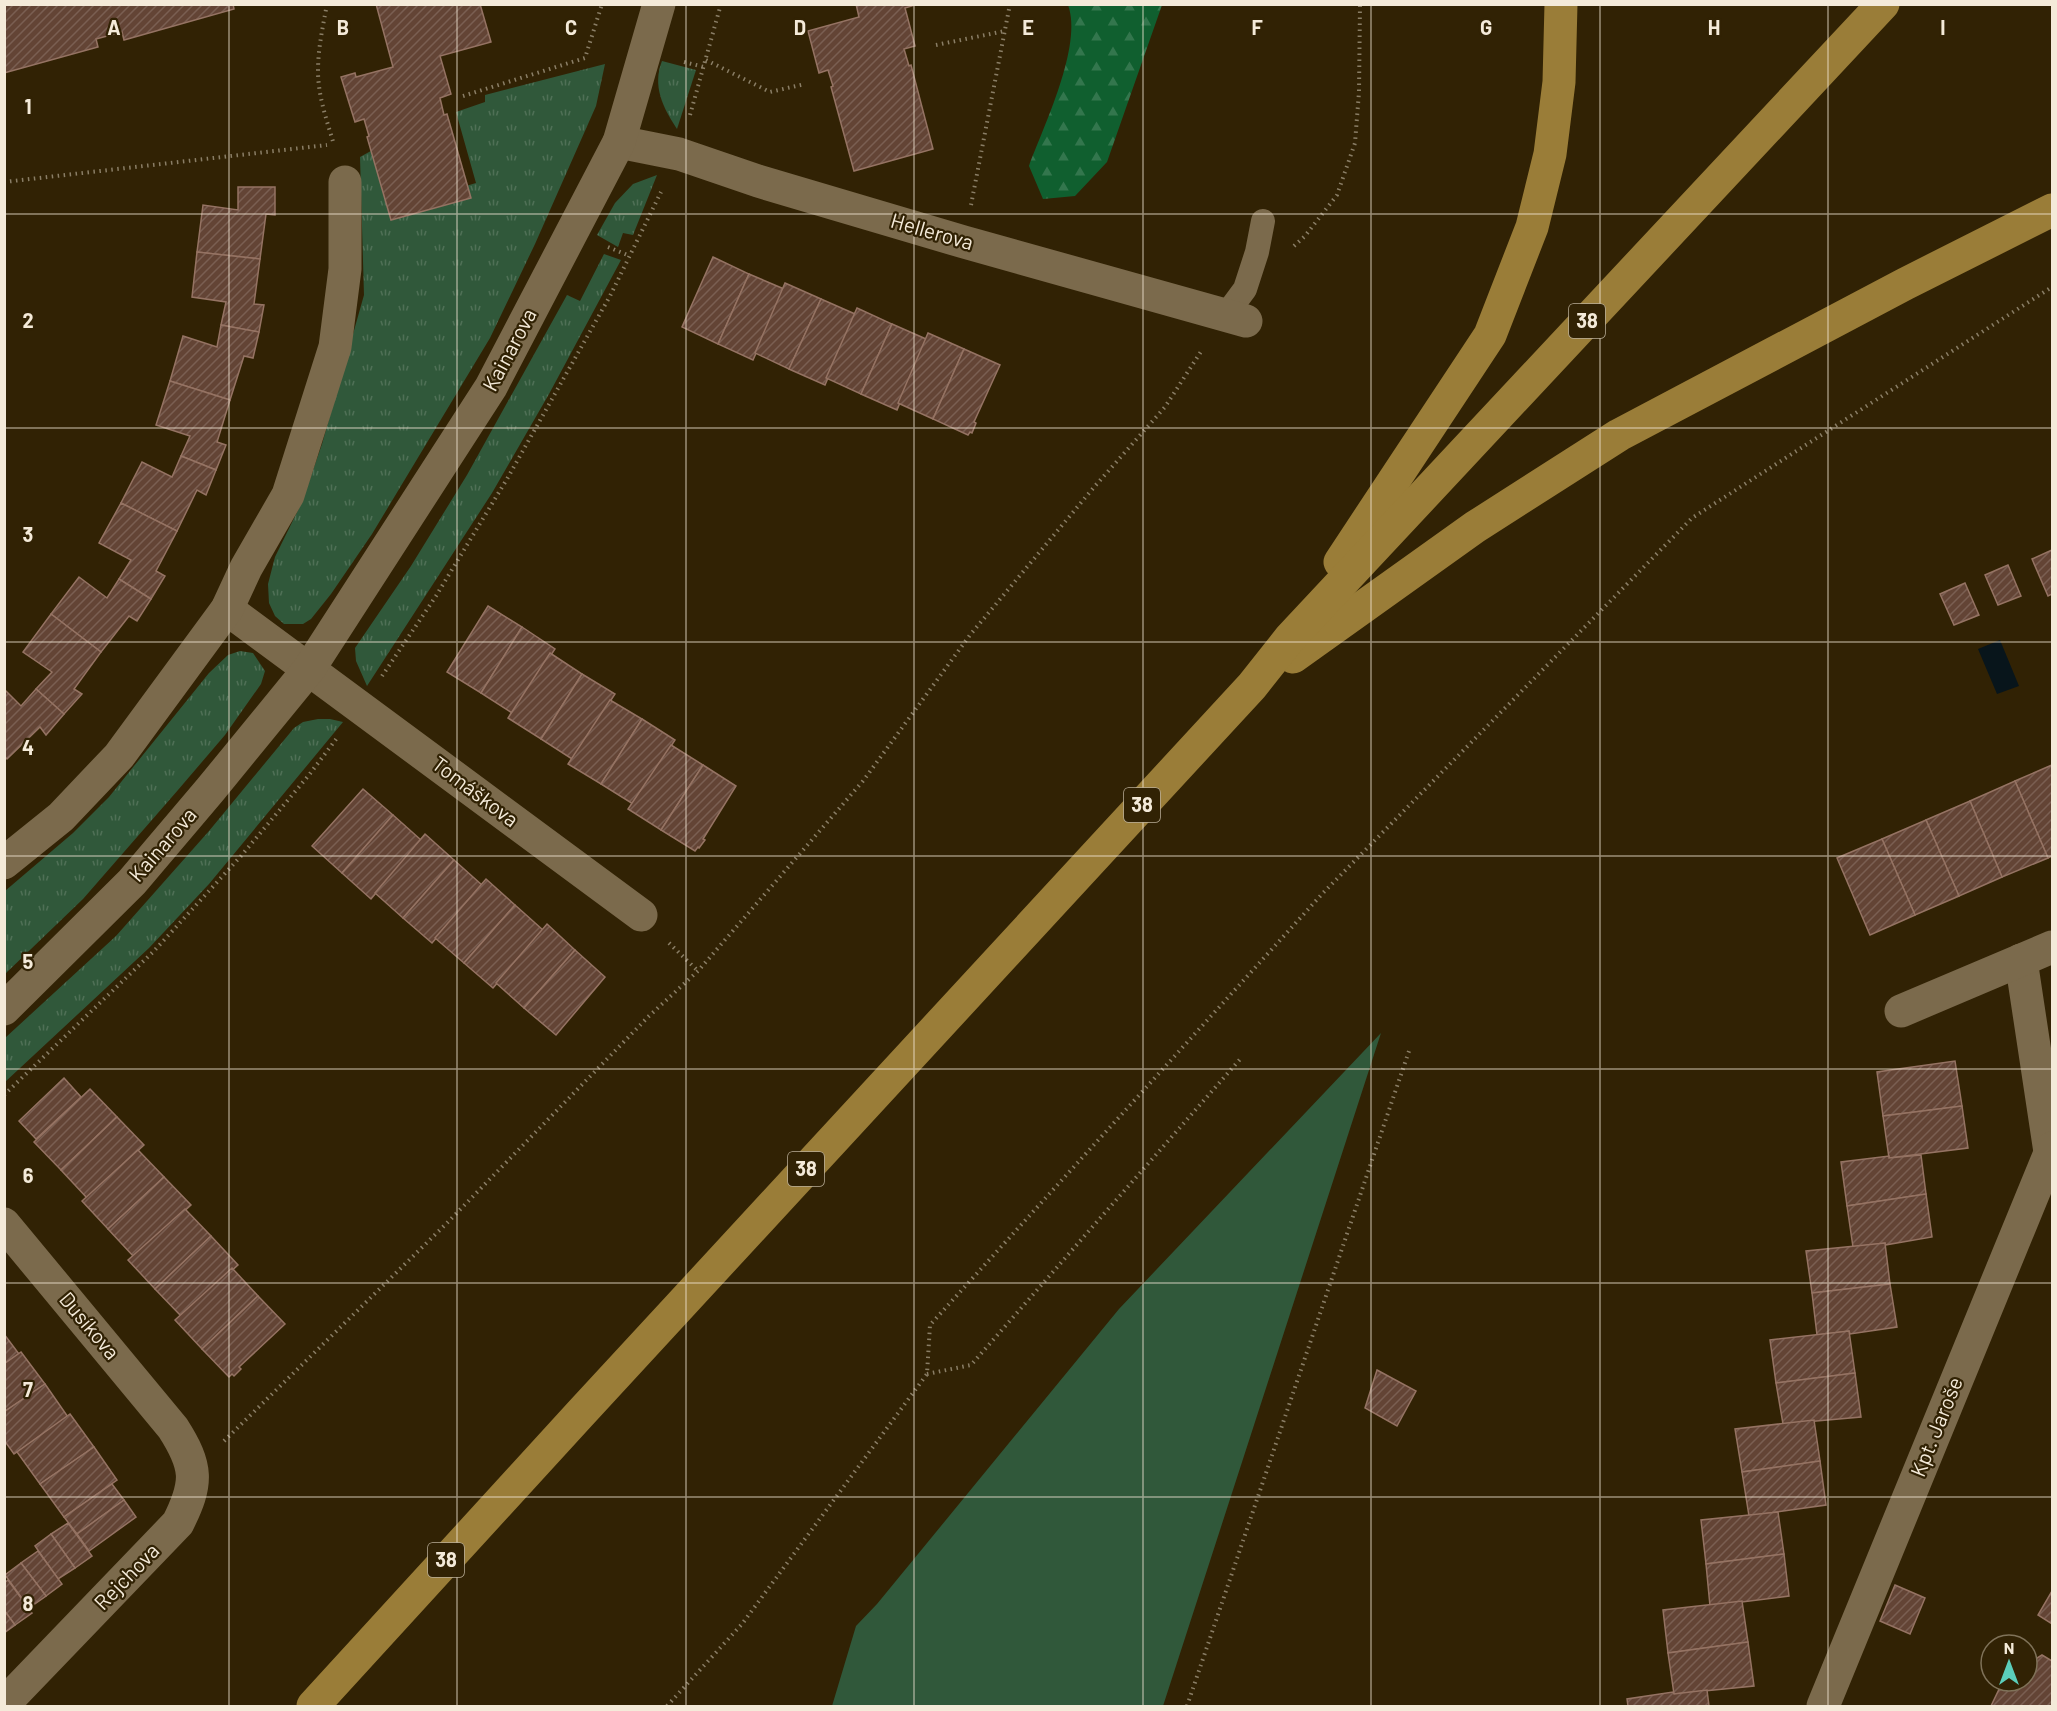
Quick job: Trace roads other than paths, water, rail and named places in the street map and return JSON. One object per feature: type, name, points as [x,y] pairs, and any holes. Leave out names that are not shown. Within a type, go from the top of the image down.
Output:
[{"type":"main road","points":[[1290,638],[1490,335],[1532,227],[1551,154],[1559,82],[1561,4]]},
{"type":"main road","name":"38","points":[[313,1707],[596,1396],[1252,686],[1290,638],[1883,4]]},
{"type":"main road","points":[[1252,686],[1474,527],[1619,435],[1905,284],[2052,210]]},
{"type":"street","name":"Kainarova","points":[[4,1009],[21,995],[132,882],[309,669],[491,387],[619,142],[659,4]]},
{"type":"street","name":"Hellerova","points":[[619,142],[679,154],[758,181],[1236,319]]},
{"type":"street","points":[[4,863],[61,817],[119,756],[227,609],[246,568],[288,495],[335,347],[345,268],[345,182]]},
{"type":"street","points":[[227,609],[309,669]]},
{"type":"street","name":"Tomáškova","points":[[309,669],[641,915]]},
{"type":"street","points":[[1901,1011],[2052,947]]},
{"type":"street","points":[[2021,960],[2051,1150]]},
{"type":"street","name":"Kpt. Jaroše","points":[[1823,1707],[2051,1150]]},
{"type":"street","name":"Dusíkova","points":[[4,1224],[173,1428],[186,1449],[194,1471]]},
{"type":"street","name":"Rejchova","points":[[4,1704],[178,1523],[188,1502],[194,1471]]},
{"type":"lane","points":[[1236,319],[1257,252],[1263,221]]}]
